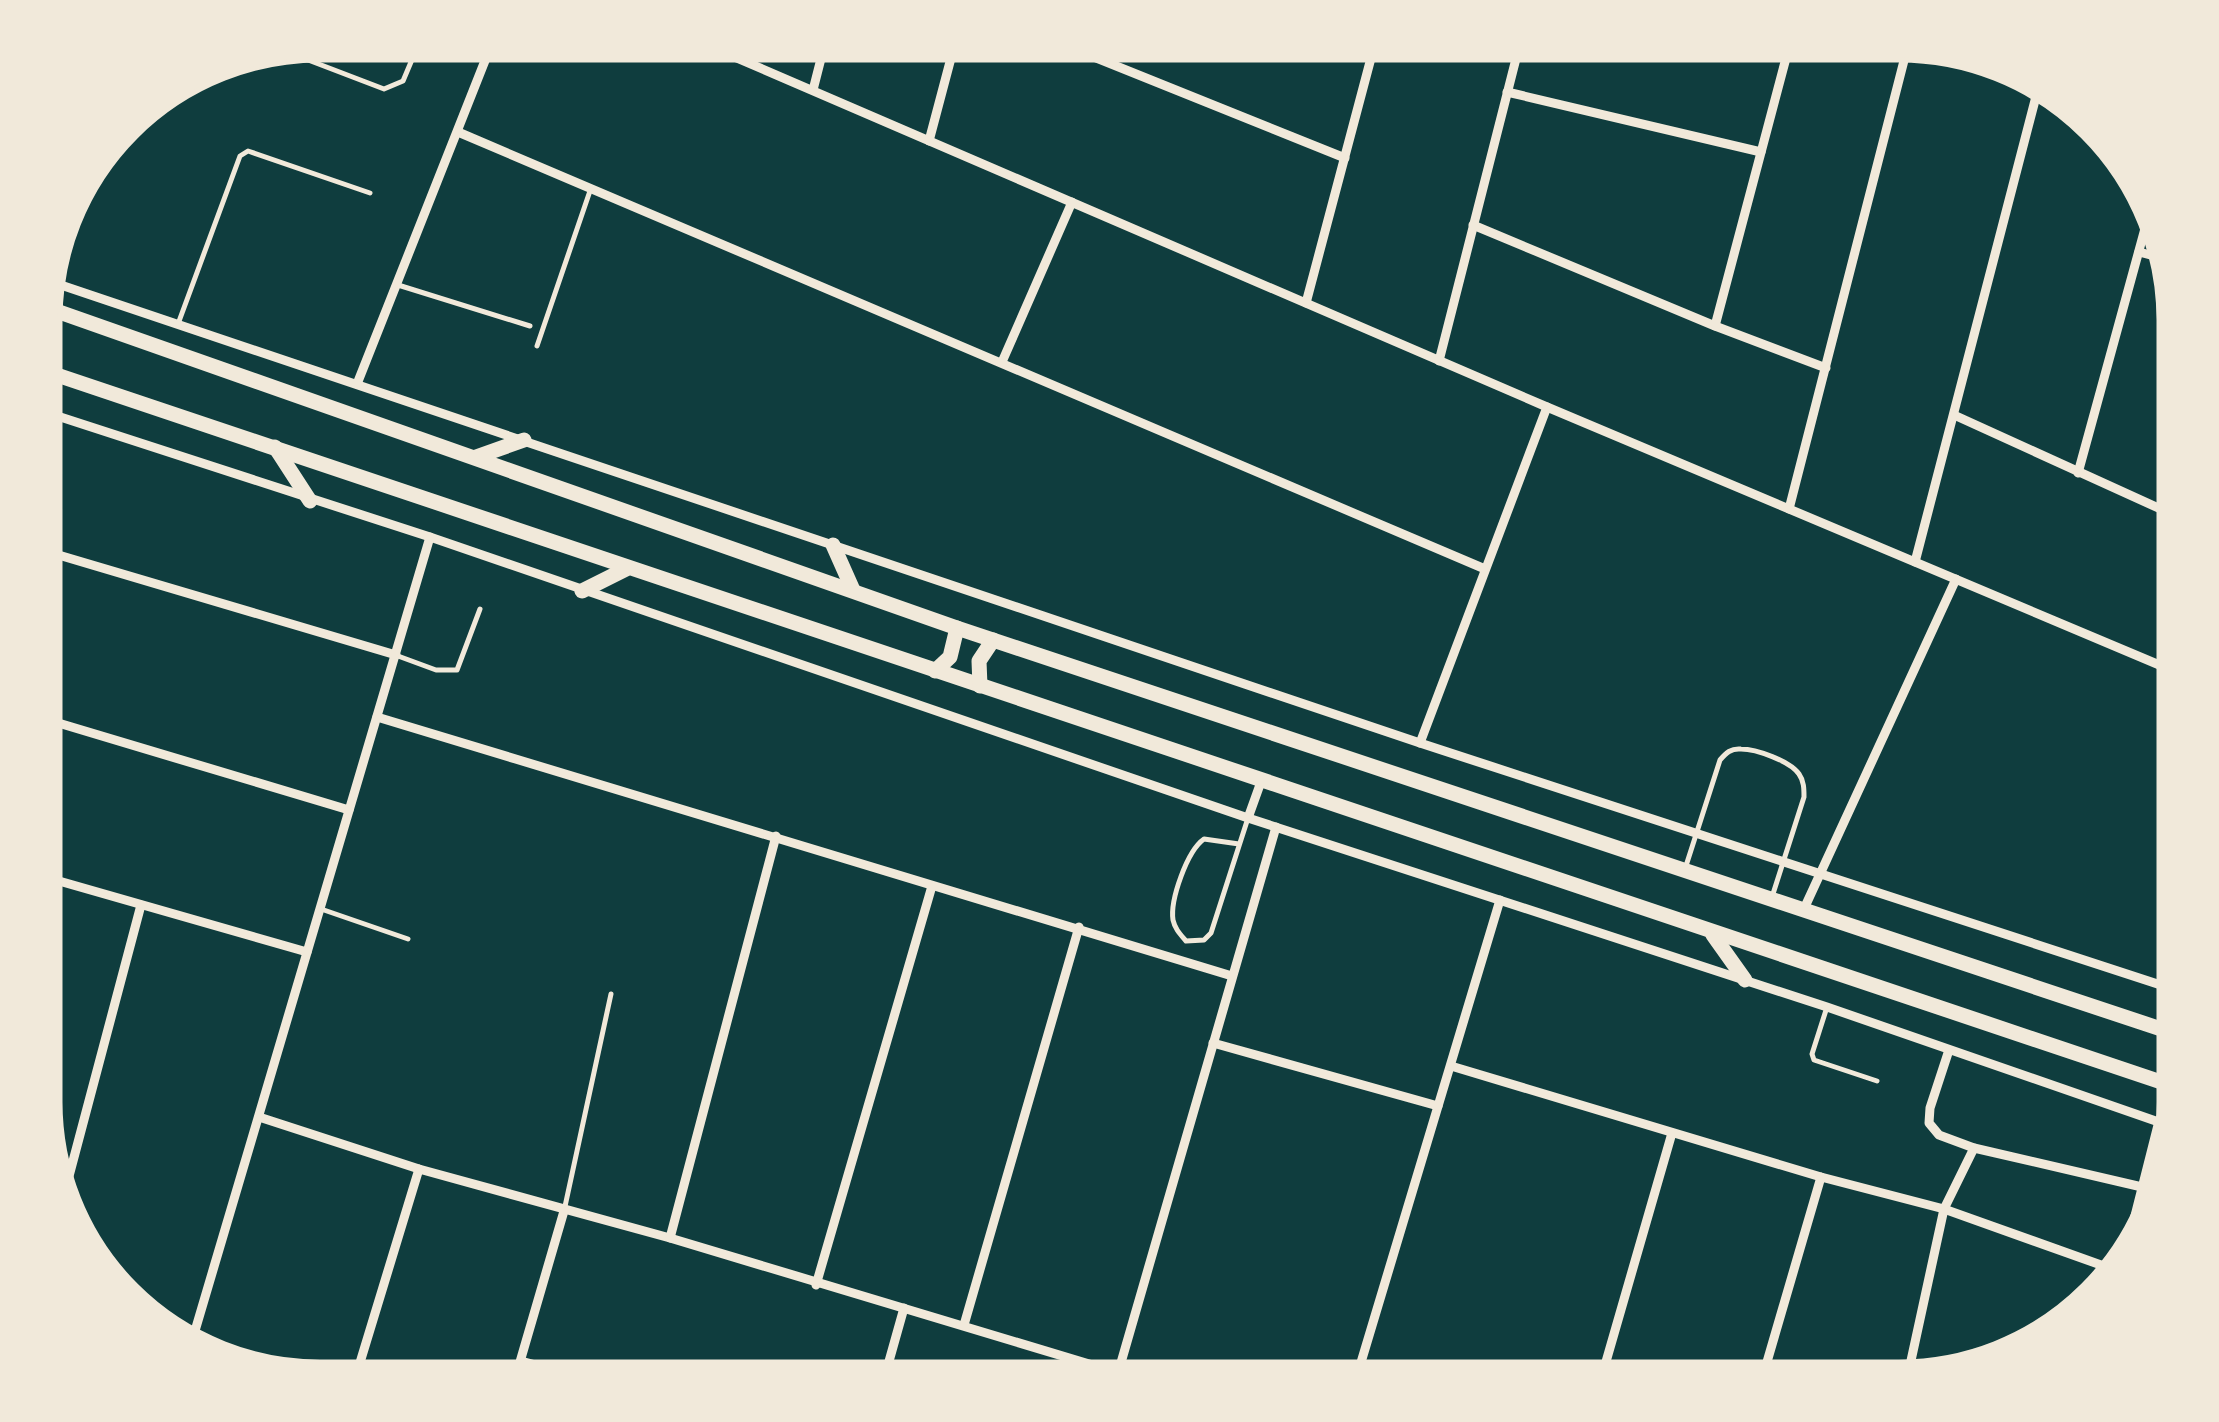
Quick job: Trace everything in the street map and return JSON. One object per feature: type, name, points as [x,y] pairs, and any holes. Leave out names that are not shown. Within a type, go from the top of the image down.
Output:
[{"type":"main road","points":[[60,312],[957,628],[2158,1028]]},
{"type":"main road","points":[[60,376],[1262,779],[1713,935],[2158,1081]]},
{"type":"main road","points":[[476,458],[524,440]]},
{"type":"main road","points":[[275,447],[310,500]]},
{"type":"main road","points":[[833,544],[853,590]]},
{"type":"main road","points":[[582,592],[626,568]]},
{"type":"main road","points":[[935,671],[950,657],[957,628]]},
{"type":"main road","points":[[980,686],[979,661],[993,640]]},
{"type":"main road","points":[[1713,935],[1745,980]]},
{"type":"street","points":[[1104,60],[1345,158]]},
{"type":"street","points":[[1306,303],[1370,60]]},
{"type":"street","points":[[1439,360],[1515,60]]},
{"type":"street","points":[[1715,326],[1785,60]]},
{"type":"street","points":[[1789,509],[1904,60]]},
{"type":"street","points":[[358,384],[485,61]]},
{"type":"street","points":[[745,61],[1547,407],[2158,664]]},
{"type":"street","points":[[813,90],[820,61]]},
{"type":"street","points":[[929,140],[951,61]]},
{"type":"street","points":[[1507,92],[1761,152]]},
{"type":"street","points":[[1915,562],[2035,99]]},
{"type":"street","points":[[458,132],[1484,569]]},
{"type":"street","points":[[1002,362],[1072,202]]},
{"type":"street","points":[[1473,225],[1826,368]]},
{"type":"street","points":[[2078,473],[2143,233]]},
{"type":"street","points":[[2138,252],[2150,255]]},
{"type":"street","points":[[62,285],[1420,743],[2158,984]]},
{"type":"street","points":[[1420,743],[1547,407]]},
{"type":"street","points":[[1954,415],[2158,508]]},
{"type":"street","points":[[60,417],[430,537],[1276,828],[1828,1007],[2158,1121]]},
{"type":"street","points":[[195,1329],[430,537]]},
{"type":"street","points":[[60,555],[396,654]]},
{"type":"street","points":[[1803,910],[1956,579]]},
{"type":"street","points":[[377,716],[1232,976]]},
{"type":"street","points":[[60,724],[350,810]]},
{"type":"street","points":[[1248,818],[1262,779]]},
{"type":"street","points":[[1121,1361],[1276,828]]},
{"type":"street","points":[[670,1238],[776,836]]},
{"type":"street","points":[[60,881],[307,952]]},
{"type":"street","points":[[816,1284],[932,886]]},
{"type":"street","points":[[1361,1361],[1500,900]]},
{"type":"street","points":[[70,1171],[141,905]]},
{"type":"street","points":[[964,1325],[1079,927]]},
{"type":"street","points":[[1212,1043],[1438,1106]]},
{"type":"street","points":[[1949,1050],[1930,1108],[1929,1123],[1940,1136],[1974,1148],[2142,1187]]},
{"type":"street","points":[[1450,1066],[1821,1177],[1944,1209],[2100,1265]]},
{"type":"street","points":[[259,1117],[564,1211],[670,1238],[1081,1362]]},
{"type":"street","points":[[2138,1202],[2158,1123]]},
{"type":"street","points":[[1605,1361],[1672,1133]]},
{"type":"street","points":[[1910,1361],[1944,1209],[1974,1148]]},
{"type":"street","points":[[361,1362],[420,1168]]},
{"type":"street","points":[[1767,1361],[1821,1177]]},
{"type":"street","points":[[527,1362],[521,1360],[564,1211]]},
{"type":"street","points":[[889,1362],[904,1308]]},
{"type":"lane","points":[[311,61],[384,89],[402,81],[410,61]]},
{"type":"lane","points":[[178,324],[240,156],[248,151],[370,194]]},
{"type":"lane","points":[[537,346],[591,188]]},
{"type":"lane","points":[[398,285],[530,326]]},
{"type":"lane","points":[[396,654],[436,670],[457,670],[480,609]]},
{"type":"lane","points":[[1684,871],[1720,760],[1730,750],[1744,748],[1790,765],[1802,779],[1804,797],[1771,900]]},
{"type":"lane","points":[[1239,844],[1204,840],[1190,852],[1172,907],[1174,922],[1186,940],[1204,940],[1211,933],[1248,818]]},
{"type":"lane","points":[[320,909],[408,939]]},
{"type":"lane","points":[[564,1211],[611,994]]},
{"type":"lane","points":[[1828,1007],[1812,1054],[1814,1060],[1877,1082]]}]
